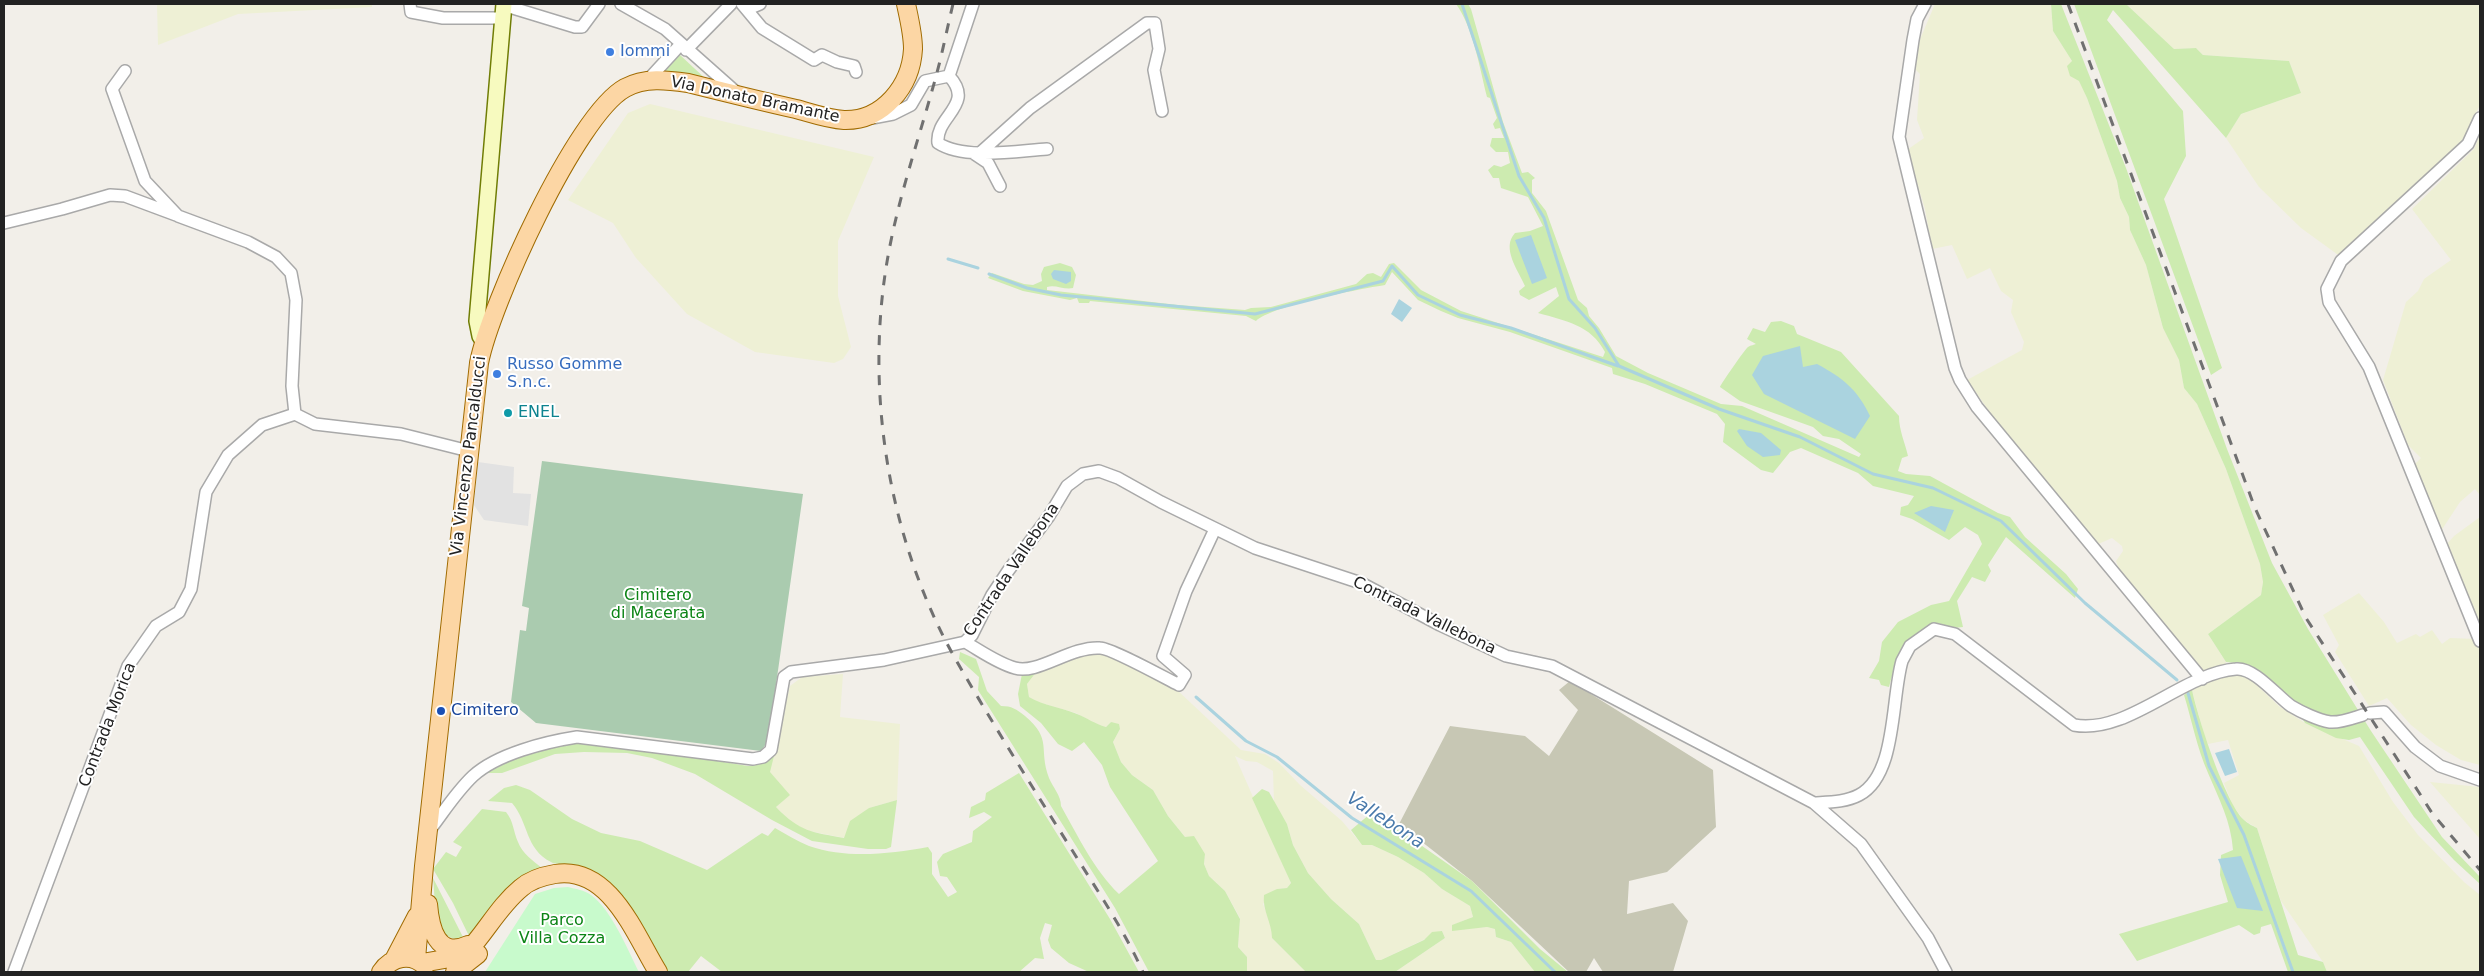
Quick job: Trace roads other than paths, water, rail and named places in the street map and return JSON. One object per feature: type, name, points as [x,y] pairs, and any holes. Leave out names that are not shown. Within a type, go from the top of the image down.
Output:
[{"type":"main road","name":"Via Donato Bramante","points":[[484,342],[518,255],[580,140],[607,102],[625,88],[646,81],[681,82],[821,116],[844,120],[858,118],[884,108],[893,99],[906,80],[913,48],[906,4]]},
{"type":"main road","name":"Via Vincenzo Pancalducci","points":[[388,966],[401,958],[423,965],[420,910],[424,866],[477,378],[484,342],[480,336],[478,321],[503,9]]},
{"type":"main road","points":[[424,866],[431,928],[436,938],[444,945],[455,949],[478,948]]},
{"type":"main road","points":[[455,972],[533,884],[551,875],[568,874],[588,879],[616,902],[658,972]]},
{"type":"main road","points":[[601,890],[650,972]]},
{"type":"main road","name":"Via Vincenzo Pancalducci","points":[[388,966],[420,910]]},
{"type":"main road","points":[[423,965],[456,957],[478,948]]},
{"type":"main road","points":[[466,972],[478,948]]},
{"type":"street","points":[[410,4],[411,12],[443,18],[503,9],[575,27],[582,27],[599,4]]},
{"type":"street","points":[[621,4],[665,29],[741,96]]},
{"type":"street","points":[[646,81],[731,4]]},
{"type":"street","points":[[745,6],[760,4]]},
{"type":"street","points":[[949,76],[973,4]]},
{"type":"street","points":[[1925,4],[1917,18],[1912,40],[1899,137],[1955,368],[1960,380],[1977,407],[2202,679]]},
{"type":"street","points":[[745,6],[762,28],[814,60],[822,55],[837,62],[854,66],[856,72]]},
{"type":"street","points":[[977,153],[1030,108],[1147,23],[1155,23],[1159,49],[1154,70],[1162,112]]},
{"type":"street","points":[[125,72],[112,89],[145,181],[178,216]]},
{"type":"street","points":[[858,118],[876,118],[901,110],[911,105],[925,81],[949,76]]},
{"type":"street","points":[[949,76],[956,83],[959,93],[957,104],[937,134],[938,143],[945,148],[977,153],[1047,150]]},
{"type":"street","points":[[2480,118],[2468,144],[2341,261],[2326,289],[2330,302],[2369,367],[2480,641]]},
{"type":"street","points":[[977,153],[988,164],[1000,186]]},
{"type":"street","points":[[4,223],[110,195],[125,196],[248,242],[276,258],[291,273],[296,300],[292,386],[295,414],[315,424],[401,434],[469,451]]},
{"type":"street","name":"Contrada Morica","points":[[14,972],[128,666],[156,626],[179,612],[191,589],[206,492],[228,455],[262,425],[295,414]]},
{"type":"street","name":"Contrada Vallebona","points":[[428,832],[463,788],[486,766],[541,744],[578,737],[753,759],[763,757],[770,750],[784,677],[791,672],[884,660],[965,642],[972,635],[992,595],[1049,516],[1067,486],[1083,474],[1099,471],[1113,475],[1255,548],[1361,583],[1440,625],[1506,656],[1552,666],[1814,803],[1861,844],[1928,938],[1946,972]]},
{"type":"street","points":[[965,642],[1017,669],[1042,666],[1062,655],[1082,649],[1102,647],[1179,685],[1185,675],[1163,656],[1186,591],[1215,529]]},
{"type":"street","points":[[1814,803],[1836,802],[1859,795],[1875,782],[1885,763],[1902,661],[1910,646],[1934,629],[1955,634],[2074,725],[2087,728],[2107,724],[2202,679],[2236,669],[2247,670],[2293,707],[2324,720],[2332,722],[2384,712],[2415,747],[2440,766],[2480,780]]},
{"type":"water","points":[[1531,235],[1547,278],[1532,284],[1515,240]]},
{"type":"water","points":[[1054,270],[1071,272],[1071,281],[1066,284],[1053,279],[1051,274]]},
{"type":"water","points":[[1399,299],[1412,308],[1402,322],[1391,314]]},
{"type":"water","points":[[1800,346],[1803,367],[1817,364],[1842,379],[1860,398],[1870,416],[1855,439],[1764,394],[1752,375],[1763,356]]},
{"type":"water","points":[[1739,429],[1761,433],[1781,450],[1780,455],[1763,457],[1747,446],[1737,431]]},
{"type":"water","points":[[1931,506],[1954,510],[1945,532],[1914,513]]},
{"type":"water","points":[[2229,749],[2237,772],[2225,776],[2215,753]]},
{"type":"water","points":[[2241,856],[2263,911],[2237,908],[2218,859]]},
{"type":"waterway","points":[[1462,4],[1519,176],[1544,218],[1569,299],[1595,328],[1619,366],[1719,409],[1800,437],[1873,474],[1933,488],[2001,521],[2085,603],[2177,680]]},
{"type":"waterway","points":[[948,259],[978,268]]},
{"type":"waterway","points":[[989,274],[1027,288],[1061,295],[1255,314],[1383,281],[1392,266],[1418,295],[1460,315],[1511,328],[1618,366]]},
{"type":"waterway","points":[[2188,693],[2209,766],[2244,835],[2293,972]]},
{"type":"waterway","name":"Vallebona","points":[[1196,697],[1246,741],[1277,757],[1352,818],[1471,891],[1555,972]]},
{"type":"railway","points":[[953,4],[938,71],[901,197],[886,268],[880,319],[879,370],[882,422],[889,474],[916,574],[936,621],[987,713],[1119,925],[1143,972]]},
{"type":"railway","points":[[2068,4],[2255,508],[2306,618],[2432,813],[2480,870]]},
{"type":"place","name":"Iommi","points":[[610,52]]},
{"type":"place","name":"Russo Gomme S.n.c.","points":[[497,374]]},
{"type":"place","name":"ENEL","points":[[508,413]]},
{"type":"place","name":"Cimitero","points":[[441,711]]},
{"type":"park label","name":"Cimitero di Macerata","points":[[658,605]]},
{"type":"park label","name":"Parco Villa Cozza","points":[[562,930]]}]
